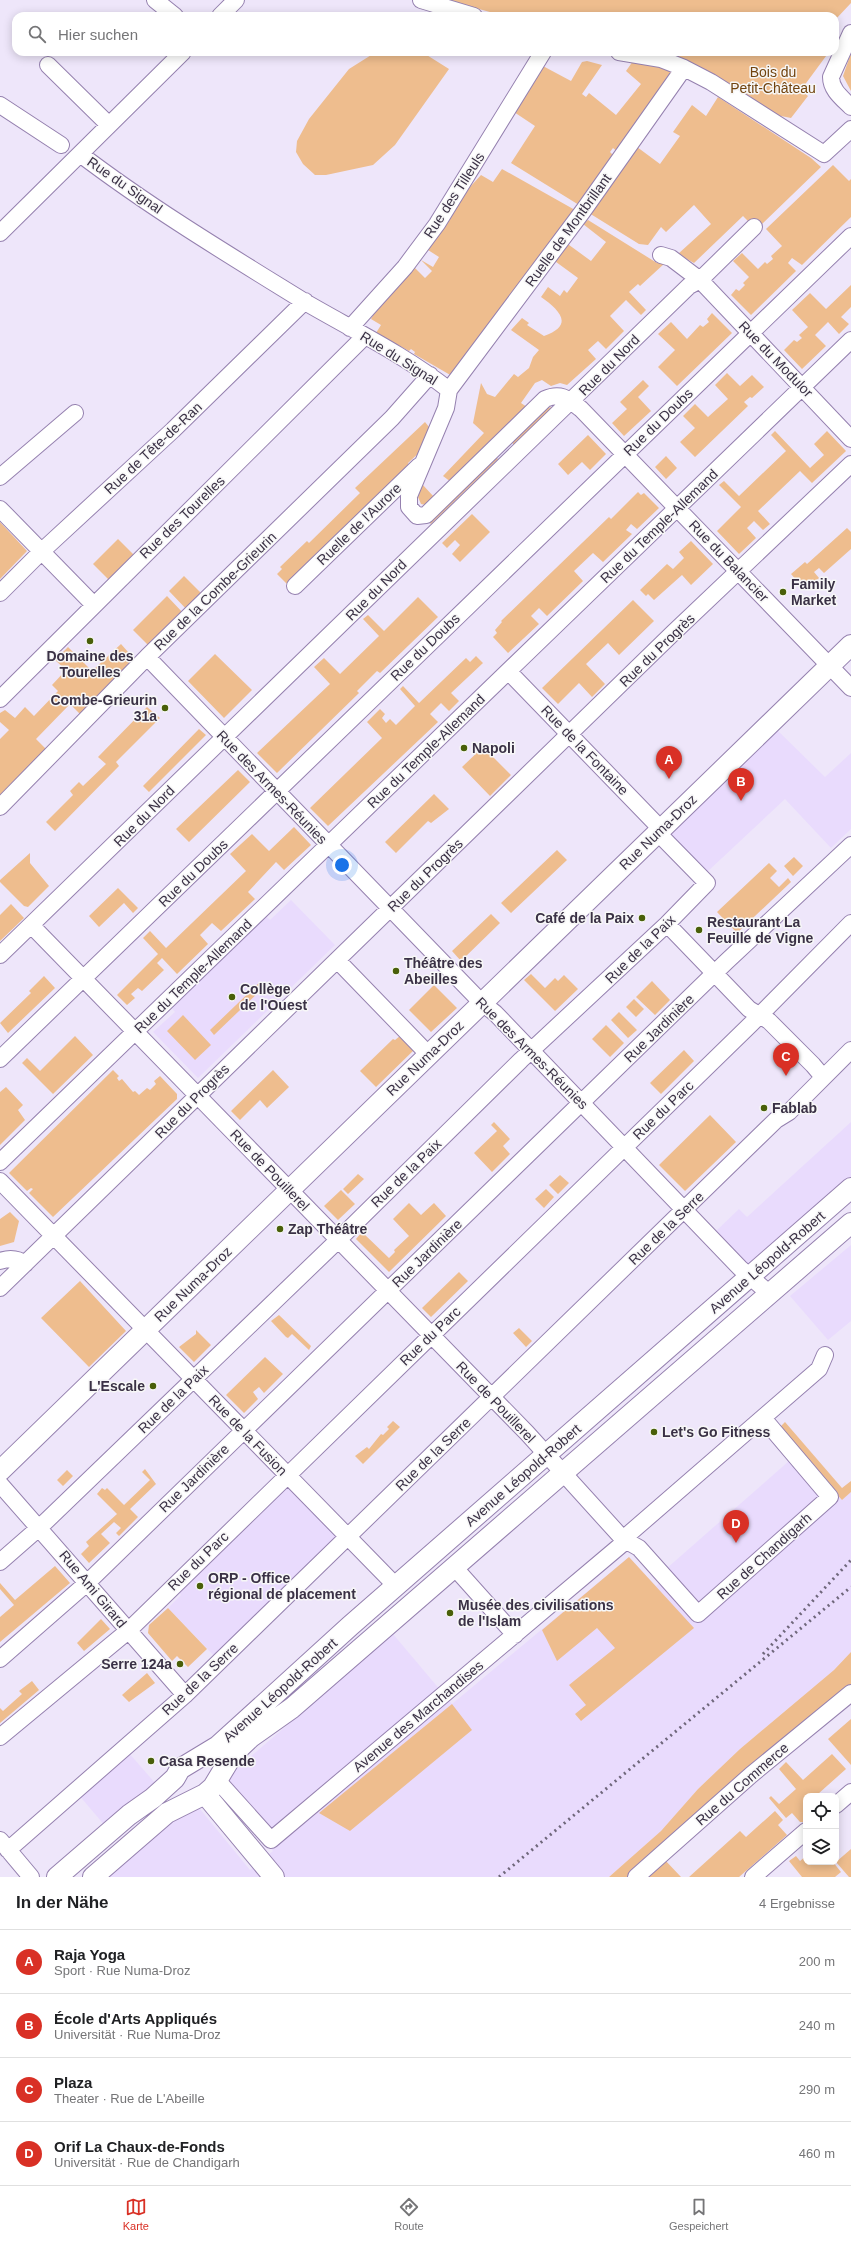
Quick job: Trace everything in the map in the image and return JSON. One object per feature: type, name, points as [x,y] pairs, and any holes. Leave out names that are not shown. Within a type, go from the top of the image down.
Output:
[{"type":"main road","name":"Rue Numa-Droz","points":[[0,1471],[146,1331],[289,1190],[851,645]]},
{"type":"main road","name":"Avenue Léopold-Robert","points":[[57,1877],[175,1778],[180,1769],[194,1762],[218,1746],[396,1586],[851,1188]]},
{"type":"main road","name":"Avenue Léopold-Robert","points":[[211,1787],[233,1754],[251,1737],[292,1708],[565,1473],[851,1223]]},
{"type":"main road","points":[[194,1762],[205,1767],[211,1775],[209,1787],[211,1787],[238,1833],[274,1877]]},
{"type":"main road","points":[[175,1778],[178,1788],[182,1792],[192,1795],[211,1787]]},
{"type":"main road","points":[[93,1877],[167,1813],[211,1787]]},
{"type":"street","points":[[155,0],[170,12]]},
{"type":"street","points":[[224,12],[236,0]]},
{"type":"street","points":[[421,0],[461,12]]},
{"type":"street","points":[[851,33],[831,77],[836,92],[851,107]]},
{"type":"street","points":[[0,233],[180,56]]},
{"type":"street","name":"Rue des Tilleuls","points":[[350,328],[406,267],[437,224],[541,56]]},
{"type":"street","points":[[643,56],[661,59],[684,68],[711,82],[824,154],[851,129]]},
{"type":"street","points":[[48,65],[109,125]]},
{"type":"street","name":"Ruelle de Montbrillant","points":[[449,390],[583,211],[684,68]]},
{"type":"street","points":[[0,104],[61,145]]},
{"type":"street","name":"Rue du Signal","points":[[80,154],[158,209],[305,301],[430,375],[449,390],[446,408],[408,501],[410,511],[414,515],[421,517],[426,515],[545,399],[557,395],[565,396],[572,402]]},
{"type":"street","name":"Rue du Nord","points":[[0,955],[224,736],[572,402],[689,286],[700,280],[754,227]]},
{"type":"street","name":"Rue du Doubs","points":[[0,1059],[851,236]]},
{"type":"street","name":"Rue du Modulor","points":[[661,255],[671,258],[700,280],[851,439]]},
{"type":"street","name":"Rue de Tête-de-Ran","points":[[0,593],[42,551],[173,430],[305,301]]},
{"type":"street","name":"Rue des Tourelles","points":[[0,699],[93,604],[365,336]]},
{"type":"street","name":"Rue du Temple-Allemand","points":[[0,1162],[851,340]]},
{"type":"street","name":"Rue de la Combe-Grieurin","points":[[0,807],[146,657],[392,418],[430,375]]},
{"type":"street","name":"Rue du Balancier","points":[[572,402],[851,688]]},
{"type":"street","points":[[0,477],[75,412]]},
{"type":"street","name":"Ruelle de l'Aurore","points":[[295,586],[424,462]]},
{"type":"street","name":"Rue du Progrès","points":[[0,1288],[54,1237],[336,960],[851,464]]},
{"type":"street","points":[[0,510],[93,604]]},
{"type":"street","name":"Rue des Armes-Réunies","points":[[146,657],[749,1277]]},
{"type":"street","name":"Rue de la Fontaine","points":[[509,672],[570,735],[707,883]]},
{"type":"street","name":"Rue Jardinière","points":[[0,1658],[88,1583],[243,1430],[388,1292],[715,973],[851,845]]},
{"type":"street","name":"Rue de la Paix","points":[[0,1562],[40,1527],[338,1241],[531,1052],[668,924],[707,883]]},
{"type":"street","points":[[668,924],[749,1009],[775,1026],[823,1077]]},
{"type":"street","name":"Rue du Parc","points":[[0,1737],[128,1630],[624,1148],[851,924]]},
{"type":"street","name":"Rue de Pouillerel","points":[[31,925],[565,1473],[623,1538],[639,1548],[698,1614]]},
{"type":"street","points":[[336,960],[429,1055]]},
{"type":"street","name":"Rue de la Serre","points":[[4,1845],[186,1695],[851,1050]]},
{"type":"street","name":"Rue de la Fusion","points":[[0,1181],[396,1586]]},
{"type":"street","points":[[0,1261],[19,1260],[25,1264]]},
{"type":"street","points":[[749,1277],[770,1294]]},
{"type":"street","name":"Avenue des Marchandises","points":[[211,1787],[271,1840],[621,1545],[623,1538],[819,1369],[824,1355]]},
{"type":"street","name":"Rue de Chandigarh","points":[[698,1614],[830,1497],[763,1418]]},
{"type":"street","name":"Rue Ami Girard","points":[[0,1484],[40,1527],[186,1695]]},
{"type":"street","points":[[455,1568],[515,1635]]},
{"type":"street","name":"Rue du Commerce","points":[[636,1877],[751,1775],[851,1693]]},
{"type":"street","points":[[839,1802],[851,1792]]},
{"type":"street","points":[[753,1877],[803,1834]]},
{"type":"street","points":[[4,1845],[31,1877]]},
{"type":"shaded area","points":[[774,727],[825,777],[851,753],[851,829],[831,848],[785,799],[706,873],[666,834]]},
{"type":"shaded area","name":"Collège de l'Ouest","points":[[291,900],[335,945],[198,1078],[153,1032],[175,1012],[171,1007],[266,916],[270,920]]},
{"type":"shaded area","points":[[851,1122],[851,1181],[750,1268],[715,1232],[739,1209],[747,1217]]},
{"type":"shaded area","points":[[851,1245],[851,1321],[828,1340],[790,1296]]},
{"type":"shaded area","points":[[798,1453],[842,1500],[851,1492],[851,1652],[834,1670],[740,1749],[698,1789],[661,1831],[609,1877],[107,1877],[195,1803],[250,1870],[273,1851],[219,1784],[393,1634],[452,1704],[629,1557],[656,1586],[663,1580],[666,1569]]},
{"type":"shaded area","points":[[287,1479],[344,1537],[216,1658],[168,1608],[181,1595],[176,1588]]},
{"type":"shaded area","points":[[128,1752],[156,1784],[106,1827],[78,1794]]},
{"type":"green space","points":[[447,0],[851,0],[851,3],[839,16],[839,12],[490,12]]},
{"type":"green space","points":[[851,53],[851,91],[843,76]]},
{"type":"green space","points":[[370,56],[428,56],[449,69],[395,145],[373,165],[326,175],[315,175],[303,164],[296,152],[297,141],[309,119],[349,69]]},
{"type":"green space","name":"Bois du Petit-Château","points":[[675,56],[826,56],[801,90],[808,96],[791,118],[776,115],[686,61]]},
{"type":"green space","points":[[587,61],[602,65],[582,94],[586,97],[589,93],[616,115],[641,84],[626,71],[633,61],[659,66],[670,70],[671,74],[618,152],[613,148],[610,152],[615,157],[579,205],[511,163],[535,126],[514,112],[541,65],[571,81],[582,62]]},
{"type":"green space","points":[[718,97],[811,158],[821,167],[761,225],[754,219],[750,223],[743,216],[694,263],[678,254],[711,224],[694,205],[666,232],[661,227],[648,245],[639,244],[589,213],[633,144],[660,164],[680,136],[673,132],[692,105],[706,116]]},
{"type":"green space","points":[[833,165],[849,181],[851,179],[851,217],[802,265],[792,258],[788,263],[796,271],[751,315],[731,295],[736,289],[739,291],[745,285],[743,283],[749,277],[733,261],[742,253],[758,269],[765,262],[767,264],[773,259],[771,256],[782,246],[766,229]]},
{"type":"green space","points":[[502,169],[575,210],[452,376],[414,354],[415,352],[411,349],[409,351],[376,333],[381,325],[371,319],[376,310],[414,267],[425,278],[432,271],[421,260],[433,267],[439,257],[428,250],[470,187],[481,175],[493,182]]},
{"type":"green space","points":[[588,220],[657,263],[665,263],[640,286],[638,284],[629,292],[646,310],[641,315],[626,300],[610,316],[624,331],[606,349],[598,341],[588,350],[596,359],[567,385],[560,383],[551,386],[542,380],[535,383],[521,403],[530,409],[451,482],[443,476],[484,433],[473,423],[481,383],[487,394],[495,397],[514,374],[518,377],[529,368],[533,357],[539,350],[511,330],[522,318],[529,323],[527,325],[544,336],[554,332],[562,322],[558,312],[541,297],[548,287],[560,296],[564,290],[567,293],[578,278],[552,259],[565,242],[591,261],[606,242],[583,224]]},
{"type":"green space","points":[[851,285],[851,307],[841,317],[849,324],[839,334],[828,322],[815,335],[826,346],[802,369],[784,350],[794,340],[797,342],[802,338],[799,335],[808,327],[792,310],[810,293],[826,309]]},
{"type":"green space","points":[[712,313],[732,333],[677,386],[658,367],[675,350],[658,334],[671,322],[687,339],[700,325],[703,327],[709,322],[707,319]]},
{"type":"green space","points":[[727,373],[740,386],[752,375],[764,387],[752,398],[750,397],[744,402],[748,406],[695,457],[680,442],[695,428],[683,416],[695,404],[708,417],[728,399],[715,385]]},
{"type":"green space","points":[[643,380],[649,386],[638,397],[651,411],[624,436],[612,423],[627,409],[620,402]]},
{"type":"green space","points":[[554,407],[514,445],[511,441],[544,408]]},
{"type":"green space","points":[[425,422],[429,427],[423,449],[408,463],[410,467],[288,585],[277,574],[282,569],[280,567],[307,541],[309,543],[360,493],[355,488]]},
{"type":"green space","points":[[775,431],[810,468],[824,455],[814,444],[827,431],[846,451],[812,483],[800,471],[758,511],[770,524],[763,530],[754,521],[747,528],[756,538],[739,554],[717,531],[741,507],[719,485],[724,481],[739,496],[786,451],[771,435]]},
{"type":"green space","points":[[588,435],[606,454],[590,470],[582,462],[568,475],[558,464]]},
{"type":"green space","points":[[494,455],[498,459],[431,524],[428,521]]},
{"type":"green space","points":[[666,456],[677,468],[666,479],[655,467]]},
{"type":"green space","points":[[422,484],[434,497],[426,505],[421,504],[418,497]]},
{"type":"green space","points":[[638,492],[641,495],[644,493],[659,508],[637,529],[631,524],[626,530],[632,534],[603,562],[593,553],[574,571],[583,581],[547,616],[539,608],[531,616],[539,624],[508,653],[493,637],[497,633],[495,630],[502,622],[501,621],[609,517],[611,519]]},
{"type":"green space","points":[[472,514],[490,532],[460,562],[452,554],[460,545],[455,540],[447,548],[442,543]]},
{"type":"green space","points":[[0,522],[27,551],[0,579]]},
{"type":"green space","points":[[847,528],[851,532],[851,549],[824,573],[819,568],[814,572],[819,578],[805,590],[791,574],[805,562],[807,564]]},
{"type":"green space","points":[[118,539],[134,555],[109,580],[93,564]]},
{"type":"green space","points":[[691,541],[713,564],[691,585],[682,575],[654,600],[648,594],[646,596],[640,590],[667,564],[673,569],[684,558],[679,552]]},
{"type":"green space","points":[[184,576],[205,597],[189,612],[169,591]]},
{"type":"green space","points":[[167,596],[184,614],[150,647],[133,630]]},
{"type":"green space","points":[[418,597],[438,617],[380,673],[377,671],[357,691],[359,693],[277,773],[257,753],[330,684],[314,667],[324,658],[340,674],[379,636],[363,619],[368,615],[384,631]]},
{"type":"green space","points":[[633,600],[654,621],[619,655],[608,643],[586,664],[605,684],[592,697],[579,683],[558,704],[542,688]]},
{"type":"green space","points":[[121,644],[136,661],[81,715],[70,704],[36,739],[46,749],[0,797],[0,739],[9,730],[0,722],[0,713],[5,710],[15,718],[25,707],[34,716],[58,691],[52,685],[66,670],[55,660],[68,647],[92,671]]},
{"type":"green space","points":[[215,654],[252,690],[224,718],[188,681]]},
{"type":"green space","points":[[476,656],[483,663],[451,693],[459,701],[449,711],[441,703],[430,714],[438,722],[328,826],[310,808],[382,738],[367,722],[380,709],[385,714],[382,718],[386,723],[390,719],[396,725],[415,706],[400,689],[403,686],[419,703],[466,658],[470,662]]},
{"type":"green space","points":[[147,707],[160,718],[116,762],[119,766],[55,831],[46,822],[73,795],[70,791],[79,782],[83,786],[106,764],[98,757]]},
{"type":"green space","points":[[199,729],[206,735],[149,792],[143,786]]},
{"type":"green space","points":[[483,747],[511,775],[490,796],[462,767]]},
{"type":"green space","points":[[238,770],[250,782],[189,842],[176,829]]},
{"type":"green space","points":[[434,794],[449,809],[431,823],[428,821],[396,853],[385,842]]},
{"type":"green space","points":[[294,827],[311,845],[284,870],[276,862],[248,892],[255,899],[221,931],[212,923],[200,935],[208,944],[177,974],[162,958],[157,963],[164,970],[142,991],[138,988],[131,994],[135,998],[127,1005],[117,995],[158,954],[143,938],[150,931],[166,948],[246,871],[230,854],[252,834],[269,851]]},
{"type":"green space","points":[[557,850],[567,860],[511,913],[501,903]]},
{"type":"green space","points":[[30,853],[30,863],[49,886],[28,907],[24,906],[0,882],[0,880]]},
{"type":"green space","points":[[794,857],[803,866],[793,876],[784,866]]},
{"type":"green space","points":[[769,863],[777,871],[770,878],[779,887],[788,878],[791,882],[737,933],[717,912]]},
{"type":"green space","points":[[118,888],[138,908],[133,913],[124,903],[99,927],[89,916]]},
{"type":"green space","points":[[11,904],[24,918],[0,941],[0,915]]},
{"type":"green space","points":[[491,914],[500,923],[461,961],[452,951]]},
{"type":"green space","points":[[531,974],[545,988],[555,978],[558,981],[564,975],[578,989],[555,1011],[524,980]]},
{"type":"green space","points":[[44,976],[55,988],[8,1033],[0,1023],[31,993],[29,991]]},
{"type":"green space","points":[[652,981],[670,1000],[655,1015],[636,997]]},
{"type":"green space","points":[[260,982],[264,987],[214,1035],[210,1030]]},
{"type":"green space","points":[[434,985],[457,1008],[431,1032],[409,1010]]},
{"type":"green space","points":[[634,999],[644,1009],[636,1017],[626,1007]]},
{"type":"green space","points":[[619,1012],[637,1030],[628,1038],[611,1020]]},
{"type":"green space","points":[[183,1015],[211,1045],[195,1060],[167,1031]]},
{"type":"green space","points":[[606,1025],[624,1043],[610,1057],[592,1039]]},
{"type":"green space","points":[[75,1036],[93,1055],[53,1094],[22,1063],[27,1058],[40,1071]]},
{"type":"green space","points":[[400,1036],[414,1050],[376,1087],[360,1071],[393,1039],[395,1040]]},
{"type":"green space","points":[[684,1050],[694,1061],[661,1094],[650,1083]]},
{"type":"green space","points":[[113,1070],[119,1076],[117,1078],[119,1081],[122,1079],[133,1092],[135,1091],[139,1095],[147,1088],[150,1090],[156,1084],[154,1081],[160,1076],[177,1094],[177,1099],[53,1217],[29,1193],[33,1189],[31,1188],[27,1191],[9,1173]]},
{"type":"green space","points":[[273,1070],[289,1087],[267,1108],[260,1100],[240,1120],[231,1111]]},
{"type":"green space","points":[[6,1087],[23,1105],[18,1110],[25,1120],[0,1145],[0,1092]]},
{"type":"green space","points":[[710,1115],[736,1142],[685,1191],[659,1165]]},
{"type":"green space","points":[[494,1122],[510,1139],[503,1146],[510,1154],[492,1172],[474,1153],[497,1131],[491,1125]]},
{"type":"green space","points":[[358,1174],[364,1179],[348,1194],[343,1189]]},
{"type":"green space","points":[[560,1175],[569,1183],[558,1194],[549,1185]]},
{"type":"green space","points":[[546,1189],[554,1197],[544,1208],[535,1199]]},
{"type":"green space","points":[[341,1190],[355,1204],[338,1220],[324,1206]]},
{"type":"green space","points":[[409,1203],[421,1215],[434,1203],[446,1216],[389,1272],[356,1239],[362,1232],[389,1258],[395,1252],[394,1250],[409,1236],[393,1219]]},
{"type":"green space","points":[[10,1212],[19,1221],[14,1242],[0,1246],[0,1219]]},
{"type":"green space","points":[[459,1272],[468,1281],[431,1317],[422,1308]]},
{"type":"green space","points":[[80,1281],[126,1331],[89,1367],[41,1318]]},
{"type":"green space","points":[[279,1315],[311,1346],[309,1350],[292,1334],[288,1338],[286,1337],[271,1321]]},
{"type":"green space","points":[[519,1328],[532,1341],[526,1347],[513,1333]]},
{"type":"green space","points":[[196,1330],[211,1345],[194,1362],[179,1347],[196,1334]]},
{"type":"green space","points":[[265,1357],[283,1374],[264,1393],[259,1387],[253,1392],[258,1399],[244,1413],[226,1395]]},
{"type":"green space","points":[[393,1421],[400,1427],[363,1464],[355,1456],[367,1447],[369,1449],[381,1434],[383,1435],[389,1429],[387,1427]]},
{"type":"green space","points":[[785,1422],[842,1488],[851,1481],[851,1492],[842,1500],[778,1429]]},
{"type":"green space","points":[[145,1469],[156,1484],[130,1509],[138,1517],[119,1536],[116,1533],[121,1528],[114,1522],[101,1534],[110,1543],[89,1563],[81,1554],[89,1546],[86,1542],[117,1514],[97,1494],[102,1488],[105,1490],[107,1488],[124,1505],[150,1480],[142,1472]]},
{"type":"green space","points":[[67,1470],[73,1476],[63,1486],[57,1480]]},
{"type":"green space","points":[[629,1557],[694,1628],[581,1721],[575,1714],[586,1705],[569,1685],[615,1648],[597,1628],[557,1661],[542,1630]]},
{"type":"green space","points":[[55,1566],[70,1583],[0,1642],[0,1617],[14,1605],[0,1589],[0,1583],[15,1600]]},
{"type":"green space","points":[[168,1608],[207,1649],[188,1667],[177,1656],[172,1661],[148,1633],[149,1625]]},
{"type":"green space","points":[[101,1619],[110,1629],[84,1651],[77,1643]]},
{"type":"green space","points":[[851,1652],[851,1685],[631,1877],[609,1877],[661,1831],[698,1789],[740,1749],[834,1670]]},
{"type":"green space","points":[[147,1673],[155,1683],[129,1702],[122,1695]]},
{"type":"green space","points":[[32,1681],[39,1690],[0,1723],[0,1708],[3,1711],[22,1694],[19,1691]]},
{"type":"green space","points":[[452,1704],[472,1730],[350,1831],[319,1813]]},
{"type":"green space","points":[[851,1719],[851,1765],[828,1739]]},
{"type":"green space","points":[[832,1754],[846,1769],[819,1793],[803,1793],[803,1822],[800,1822],[792,1813],[786,1818],[769,1798],[771,1796],[779,1804],[796,1789],[779,1769],[786,1762],[803,1780]]},
{"type":"green space","points":[[775,1811],[783,1820],[778,1825],[787,1835],[739,1877],[689,1877],[740,1831],[746,1837]]},
{"type":"green space","points":[[851,1849],[851,1877],[849,1877],[839,1865],[839,1859]]},
{"type":"green space","points":[[796,1856],[800,1861],[803,1858],[803,1865],[835,1865],[841,1872],[835,1877],[802,1877],[789,1861]]},
{"type":"green space","points":[[664,1859],[681,1877],[643,1877]]},
{"type":"railway","points":[[763,1654],[851,1560]]},
{"type":"railway","points":[[499,1877],[851,1587]]},
{"type":"place","name":"Family Market","points":[[783,592]]},
{"type":"place","name":"Domaine des Tourelles","points":[[90,641]]},
{"type":"place","name":"Combe-Grieurin 31a","points":[[165,708]]},
{"type":"place","name":"Napoli","points":[[464,748]]},
{"type":"place","name":"Raja Yoga","points":[[669,779]]},
{"type":"place","name":"École d'Arts Appliqués","points":[[741,801]]},
{"type":"place","name":"Café de la Paix","points":[[642,918]]},
{"type":"place","name":"Restaurant La Feuille de Vigne","points":[[699,930]]},
{"type":"place","name":"Théâtre des Abeilles","points":[[396,971]]},
{"type":"place","name":"Collège de l'Ouest","points":[[232,997]]},
{"type":"place","name":"Plaza","points":[[786,1076]]},
{"type":"place","name":"Fablab","points":[[764,1108]]},
{"type":"place","name":"Zap Théâtre","points":[[280,1229]]},
{"type":"place","name":"L'Escale","points":[[153,1386]]},
{"type":"place","name":"Let's Go Fitness","points":[[654,1432]]},
{"type":"place","name":"Orif La Chaux-de-Fonds","points":[[736,1543]]},
{"type":"place","name":"ORP - Office régional de placement","points":[[200,1586]]},
{"type":"place","name":"Musée des civilisations de l'Islam","points":[[450,1613]]},
{"type":"place","name":"Serre 124a","points":[[180,1664]]},
{"type":"place","name":"Casa Resende","points":[[151,1761]]}]
